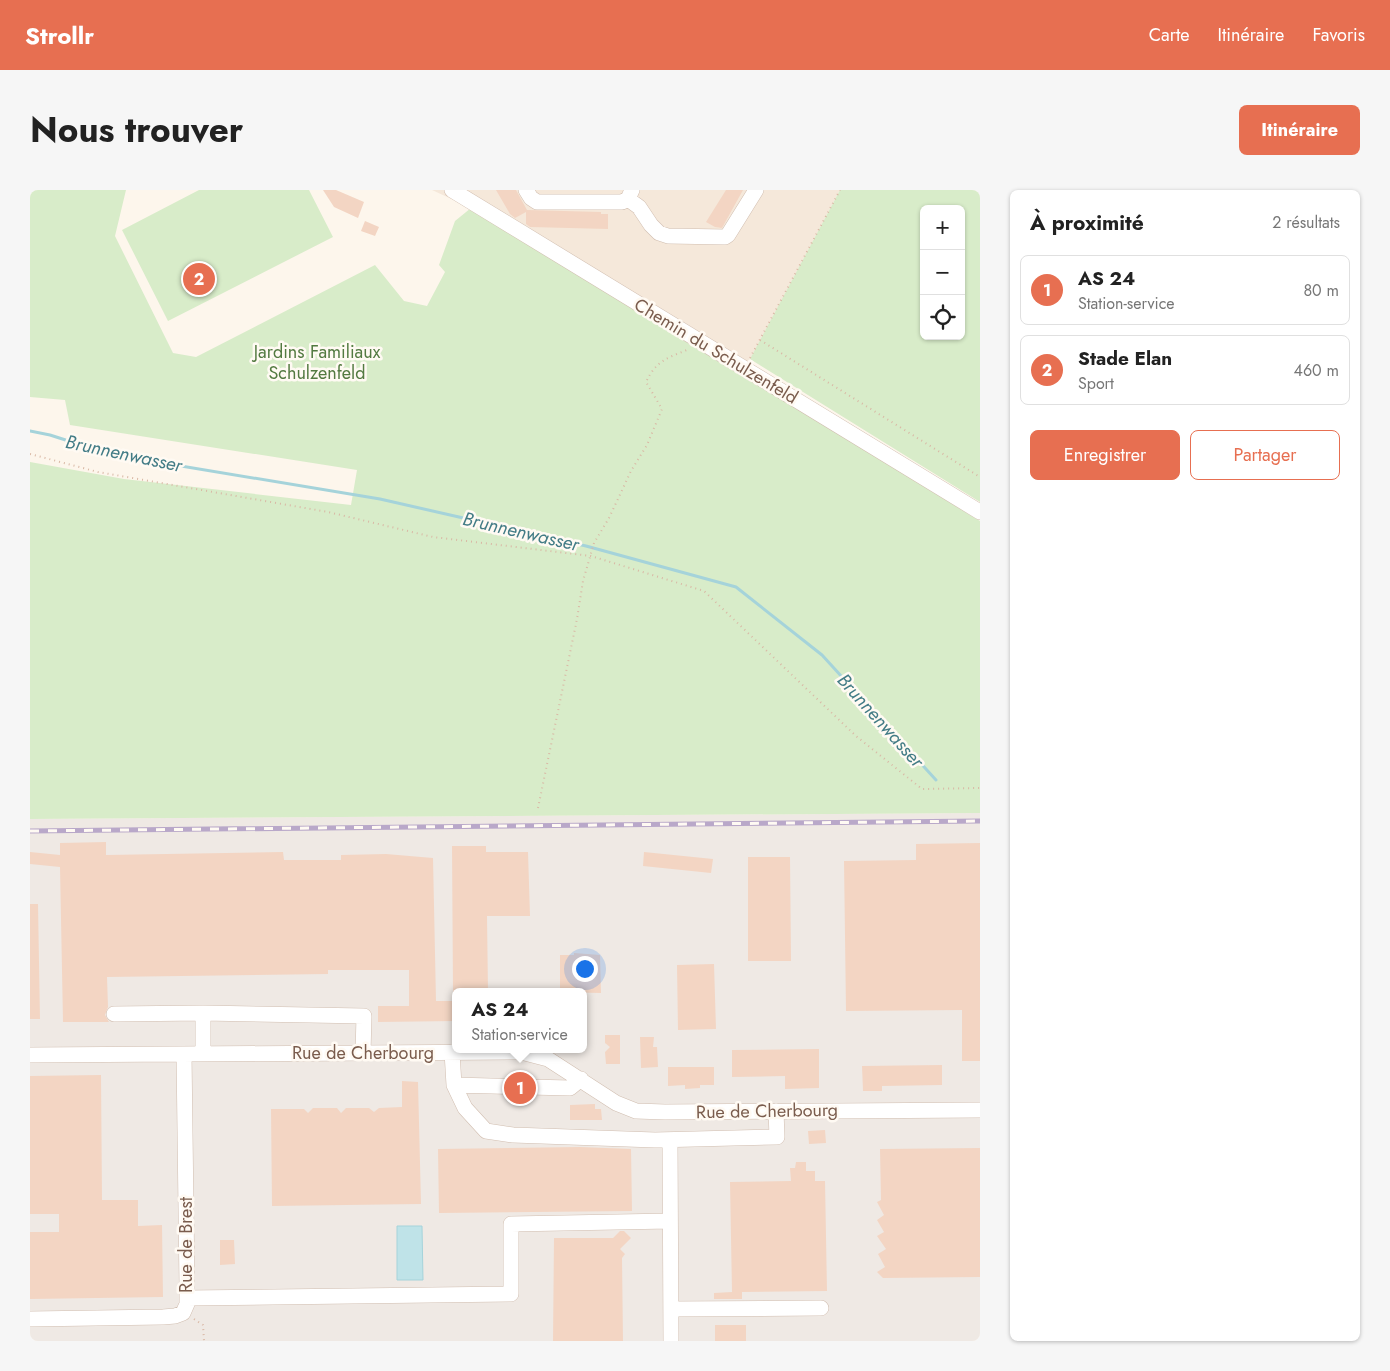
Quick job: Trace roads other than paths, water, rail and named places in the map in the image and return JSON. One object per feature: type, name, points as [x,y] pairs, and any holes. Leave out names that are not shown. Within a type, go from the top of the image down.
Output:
[{"type":"street","name":"Chemin du Schulzenfeld","points":[[452,190],[980,512]]},
{"type":"street","points":[[526,190],[530,198],[536,202],[559,196],[622,202],[630,194],[651,226],[658,232],[668,236],[725,237],[756,190]]},
{"type":"street","points":[[203,1013],[203,1054]]},
{"type":"street","points":[[114,1014],[203,1013],[364,1016],[364,1053]]},
{"type":"street","name":"Rue de Cherbourg","points":[[30,1055],[452,1052]]},
{"type":"street","points":[[452,1053],[454,1085],[465,1108],[486,1131],[513,1135],[670,1140],[777,1137],[776,1111]]},
{"type":"street","name":"Rue de Cherbourg","points":[[525,1053],[548,1059],[616,1103],[636,1111],[980,1110]]},
{"type":"street","name":"Rue de Brest","points":[[30,1319],[175,1316],[185,1305],[184,1054]]},
{"type":"street","points":[[454,1085],[570,1088],[581,1079]]},
{"type":"street","points":[[670,1140],[671,1341]]},
{"type":"street","points":[[185,1305],[511,1294],[511,1224],[670,1221]]},
{"type":"street","points":[[671,1309],[821,1308]]},
{"type":"water","points":[[397,1226],[422,1226],[423,1280],[397,1280]]},
{"type":"waterway","name":"Brunnenwasser","points":[[30,431],[50,435],[109,454],[380,499],[586,546],[736,587],[822,655],[936,780]]},
{"type":"railway","points":[[30,831],[980,821]]},
{"type":"place","name":"Stade Elan","points":[[199,279]]},
{"type":"place","name":"AS 24","points":[[520,1088]]},
{"type":"park label","name":"Jardins Familiaux Schulzenfeld","points":[[317,362]]}]
